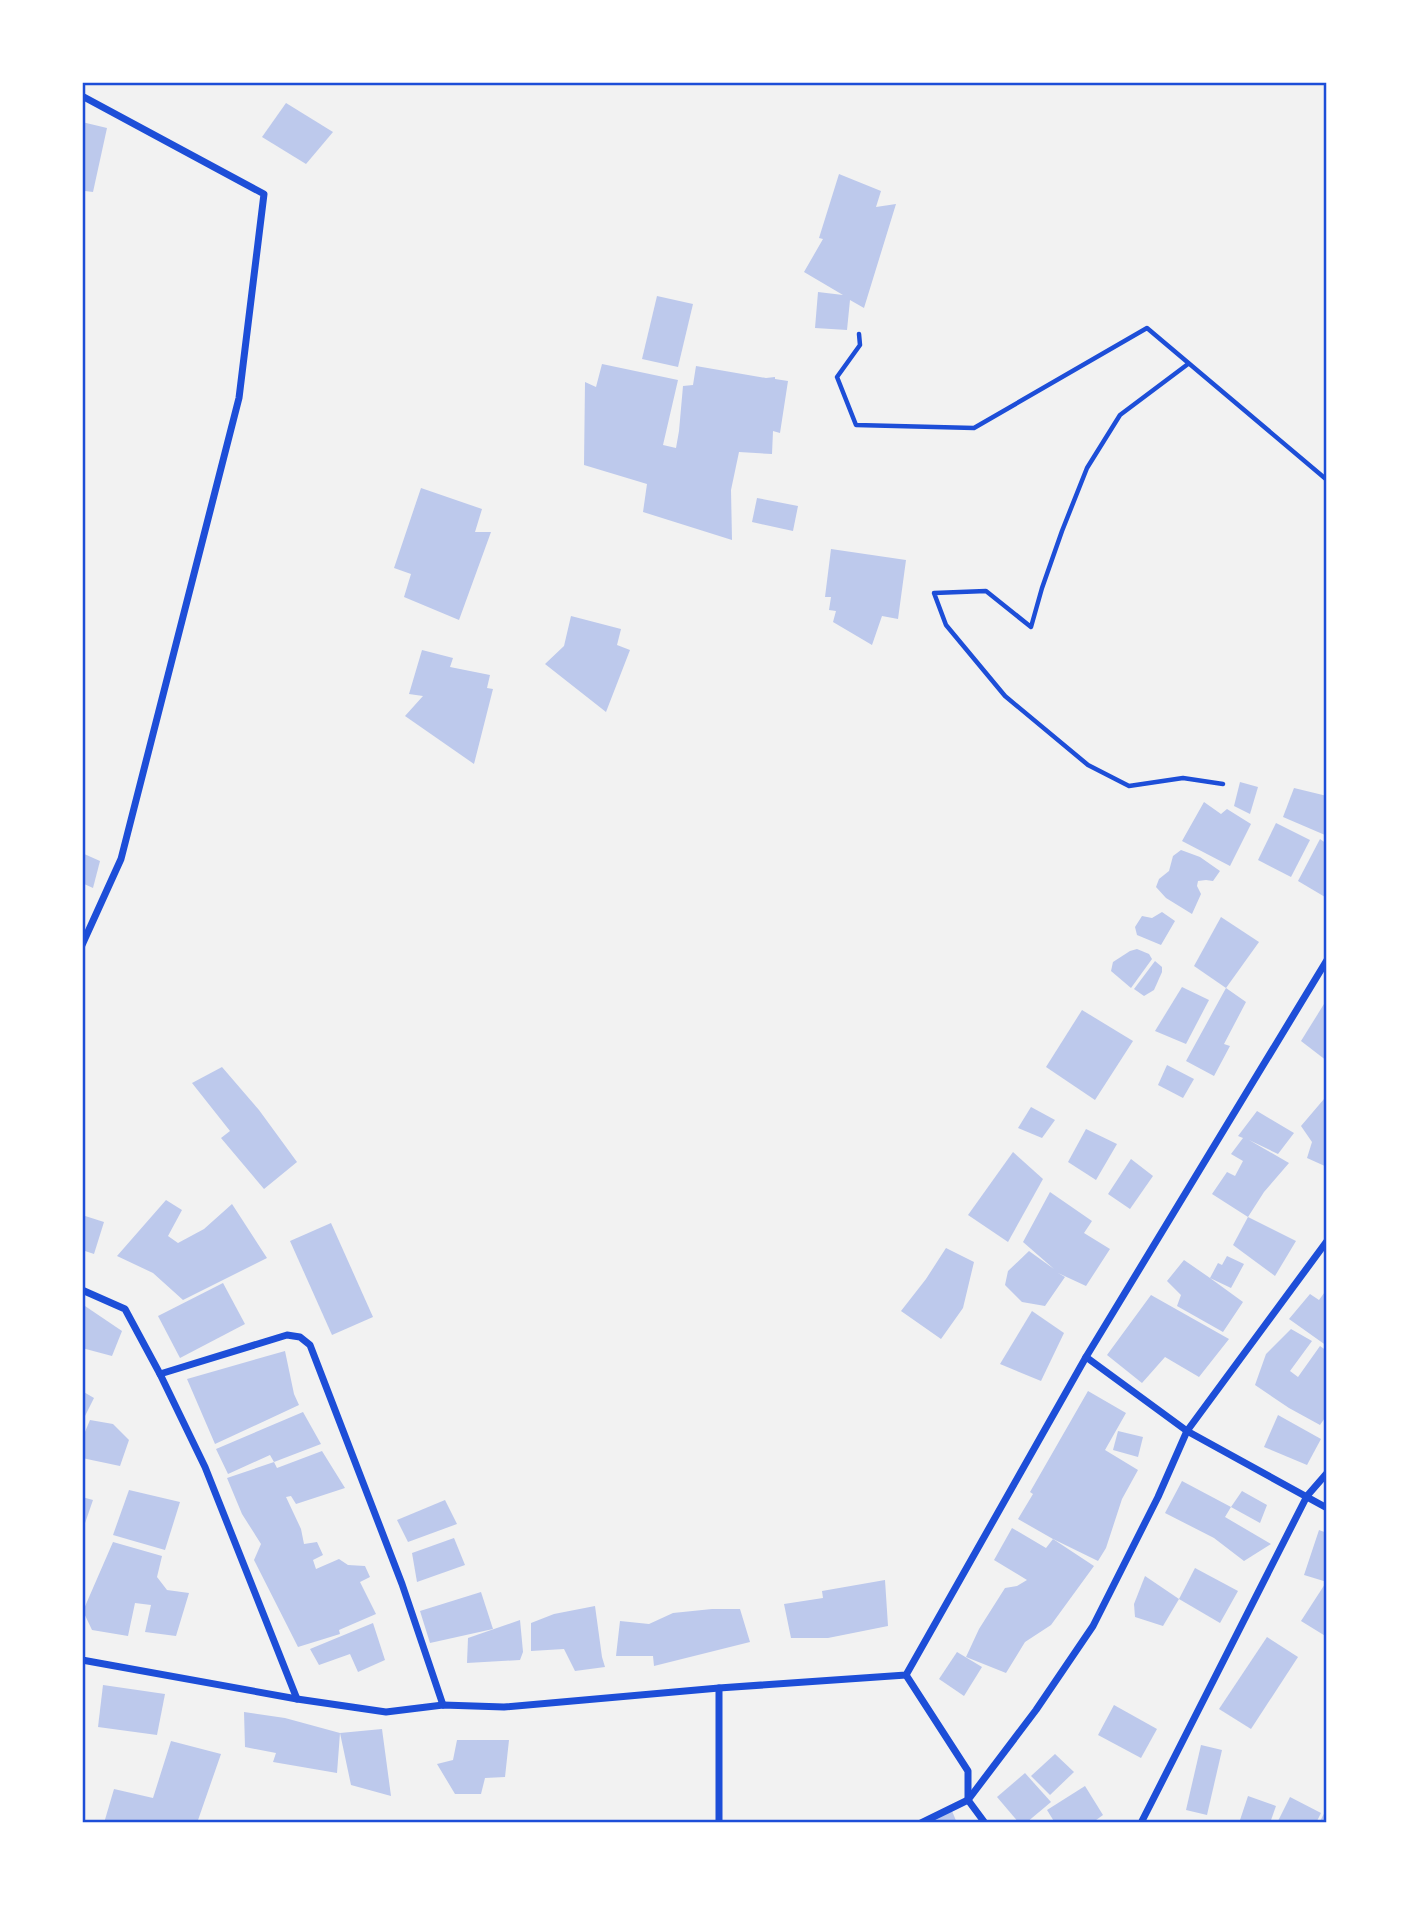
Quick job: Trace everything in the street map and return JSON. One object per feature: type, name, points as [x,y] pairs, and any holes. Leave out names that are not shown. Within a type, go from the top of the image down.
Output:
[{"type":"street","points":[[82,96],[264,194],[239,398],[121,859],[82,945]]},
{"type":"street","points":[[906,1675],[1086,1357],[1327,960]]},
{"type":"street","points":[[921,1823],[968,1800],[1036,1710],[1093,1626],[1158,1497],[1187,1431],[1327,1241]]},
{"type":"street","points":[[82,1290],[125,1309],[160,1374],[205,1467],[297,1699]]},
{"type":"street","points":[[160,1374],[287,1335],[300,1338],[310,1345],[402,1584],[443,1704]]},
{"type":"street","points":[[1086,1357],[1187,1431],[1327,1507]]},
{"type":"street","points":[[1141,1823],[1307,1496],[1327,1473]]},
{"type":"street","points":[[82,1660],[297,1699],[386,1712],[443,1704],[503,1707],[906,1675]]},
{"type":"street","points":[[906,1675],[968,1771],[968,1800],[985,1823]]},
{"type":"street","points":[[719,1688],[719,1823]]},
{"type":"path","points":[[859,334],[860,345],[837,377],[856,425],[974,428],[1147,328],[1327,480]]},
{"type":"path","points":[[1188,364],[1120,415],[1087,468],[1062,531],[1031,627],[986,591],[934,593],[946,625],[1005,696],[1088,765],[1129,786],[1183,778],[1223,784]]},
{"type":"building","points":[[286,103],[333,132],[306,164],[262,137]]},
{"type":"building","points":[[82,122],[107,128],[93,192],[85,191],[83,199]]},
{"type":"building","points":[[839,174],[881,191],[876,207],[896,204],[864,308],[850,300],[847,330],[815,328],[818,292],[843,295],[804,272],[823,239],[819,238]]},
{"type":"building","points":[[657,296],[693,304],[678,367],[642,359]]},
{"type":"building","points":[[602,364],[678,380],[663,445],[676,448],[683,386],[693,385],[696,366],[788,381],[780,433],[773,431],[772,454],[739,452],[731,490],[732,540],[643,512],[647,484],[584,465],[585,382],[596,387]]},
{"type":"building","points":[[421,488],[482,509],[475,532],[491,532],[459,620],[404,597],[411,574],[394,568]]},
{"type":"building","points":[[757,498],[798,506],[793,531],[752,522]]},
{"type":"building","points":[[831,549],[906,560],[898,619],[882,616],[872,645],[833,622],[836,611],[829,610],[831,597],[825,597]]},
{"type":"building","points":[[571,616],[621,629],[617,645],[630,650],[606,712],[545,664],[564,646]]},
{"type":"building","points":[[422,650],[453,658],[450,667],[490,675],[487,688],[493,689],[474,764],[405,716],[423,696],[409,694]]},
{"type":"building","points":[[1240,782],[1258,787],[1250,814],[1234,806]]},
{"type":"building","points":[[1294,788],[1327,796],[1325,835],[1283,817]]},
{"type":"building","points":[[1204,802],[1221,814],[1227,809],[1251,824],[1230,866],[1182,841]]},
{"type":"building","points":[[1276,823],[1310,840],[1291,877],[1258,860]]},
{"type":"building","points":[[1320,839],[1327,844],[1325,897],[1298,881]]},
{"type":"building","points":[[1181,850],[1200,857],[1220,871],[1213,881],[1198,881],[1201,894],[1192,914],[1166,898],[1156,887],[1159,879],[1169,871],[1173,856]]},
{"type":"building","points":[[82,853],[100,861],[93,888],[82,883]]},
{"type":"building","points":[[1162,912],[1175,921],[1161,945],[1137,935],[1135,927],[1142,916],[1152,918]]},
{"type":"building","points":[[1221,917],[1259,942],[1226,988],[1194,966]]},
{"type":"building","points":[[1137,949],[1149,954],[1152,959],[1131,988],[1111,971],[1113,962]]},
{"type":"building","points":[[1155,961],[1162,967],[1162,972],[1154,990],[1144,996],[1134,989]]},
{"type":"building","points":[[1182,987],[1209,1000],[1186,1044],[1155,1031]]},
{"type":"building","points":[[1226,988],[1246,1002],[1224,1044],[1230,1046],[1214,1076],[1186,1061]]},
{"type":"building","points":[[1324,1004],[1327,1005],[1327,1061],[1301,1041]]},
{"type":"building","points":[[1082,1010],[1133,1041],[1095,1100],[1046,1067]]},
{"type":"building","points":[[1167,1065],[1194,1079],[1183,1098],[1158,1085]]},
{"type":"building","points":[[222,1067],[259,1110],[297,1162],[264,1189],[221,1138],[230,1131],[192,1083]]},
{"type":"building","points":[[1324,1099],[1327,1100],[1327,1167],[1307,1158],[1312,1142],[1301,1126]]},
{"type":"building","points":[[1031,1107],[1055,1120],[1042,1138],[1018,1128]]},
{"type":"building","points":[[1257,1111],[1294,1133],[1278,1154],[1249,1140],[1289,1163],[1264,1192],[1248,1217],[1212,1194],[1227,1172],[1235,1176],[1243,1161],[1231,1154],[1243,1138],[1238,1136]]},
{"type":"building","points":[[1086,1129],[1117,1144],[1096,1180],[1068,1162]]},
{"type":"building","points":[[1013,1152],[1043,1179],[1008,1242],[968,1215]]},
{"type":"building","points":[[1131,1159],[1153,1176],[1130,1209],[1108,1194]]},
{"type":"building","points":[[1050,1192],[1092,1221],[1084,1233],[1110,1249],[1086,1286],[1058,1273],[1065,1277],[1045,1306],[1022,1302],[1005,1285],[1008,1271],[1029,1251],[1054,1269],[1023,1242]]},
{"type":"building","points":[[166,1200],[182,1210],[168,1236],[178,1243],[204,1229],[232,1204],[267,1258],[183,1300],[153,1273],[117,1256]]},
{"type":"building","points":[[82,1215],[104,1222],[94,1254],[82,1250]]},
{"type":"building","points":[[1248,1217],[1296,1241],[1275,1276],[1233,1245]]},
{"type":"building","points":[[331,1223],[373,1317],[332,1335],[290,1241]]},
{"type":"building","points":[[946,1248],[974,1262],[963,1308],[941,1339],[901,1311]]},
{"type":"building","points":[[1227,1256],[1244,1264],[1231,1288],[1210,1278],[1218,1263],[1222,1265]]},
{"type":"building","points":[[1184,1260],[1243,1302],[1223,1332],[1177,1306],[1181,1295],[1167,1281]]},
{"type":"building","points":[[223,1283],[245,1324],[180,1358],[158,1316]]},
{"type":"building","points":[[1327,1289],[1327,1346],[1289,1319],[1310,1294],[1319,1300]]},
{"type":"building","points":[[1151,1295],[1229,1339],[1199,1377],[1165,1357],[1142,1383],[1107,1355]]},
{"type":"building","points":[[82,1304],[122,1331],[112,1356],[82,1348]]},
{"type":"building","points":[[1032,1311],[1064,1333],[1041,1381],[1000,1364]]},
{"type":"building","points":[[1291,1329],[1312,1341],[1290,1371],[1298,1377],[1320,1346],[1327,1351],[1327,1415],[1320,1425],[1255,1385],[1266,1354]]},
{"type":"building","points":[[285,1351],[299,1405],[215,1444],[187,1379]]},
{"type":"building","points":[[82,1391],[94,1398],[82,1422]]},
{"type":"building","points":[[1088,1391],[1126,1413],[1105,1450],[1138,1470],[1122,1499],[1106,1548],[1098,1561],[1018,1519],[1033,1494],[1030,1492]]},
{"type":"building","points":[[303,1412],[321,1444],[274,1462],[270,1455],[228,1474],[216,1449]]},
{"type":"building","points":[[1278,1415],[1321,1439],[1307,1465],[1264,1447]]},
{"type":"building","points":[[90,1420],[113,1424],[129,1440],[120,1466],[82,1458],[82,1439]]},
{"type":"building","points":[[1118,1431],[1143,1437],[1138,1457],[1113,1450]]},
{"type":"building","points":[[322,1451],[345,1488],[296,1504],[291,1496],[286,1497],[301,1529],[304,1544],[317,1542],[323,1555],[313,1560],[316,1569],[339,1559],[348,1565],[365,1566],[370,1577],[360,1582],[376,1614],[339,1630],[340,1634],[298,1647],[254,1560],[261,1544],[242,1514],[227,1478],[274,1462],[277,1468]]},
{"type":"building","points":[[1182,1481],[1231,1507],[1225,1517],[1271,1544],[1244,1561],[1214,1538],[1165,1513]]},
{"type":"building","points":[[129,1490],[180,1502],[165,1550],[113,1535]]},
{"type":"building","points":[[1242,1491],[1267,1505],[1260,1523],[1231,1507]]},
{"type":"building","points":[[82,1497],[93,1500],[83,1529],[82,1529]]},
{"type":"building","points":[[445,1500],[457,1524],[408,1542],[397,1520]]},
{"type":"building","points":[[1012,1528],[1046,1548],[1053,1539],[1094,1566],[1051,1625],[1025,1642],[1006,1673],[966,1657],[979,1629],[1005,1588],[1017,1586],[1027,1580],[994,1560]]},
{"type":"building","points":[[1319,1530],[1327,1533],[1327,1582],[1304,1575]]},
{"type":"building","points":[[454,1538],[465,1565],[417,1582],[412,1553]]},
{"type":"building","points":[[113,1542],[162,1556],[157,1577],[167,1590],[189,1593],[176,1636],[145,1632],[151,1605],[135,1603],[128,1636],[92,1630],[83,1611]]},
{"type":"building","points":[[1195,1568],[1238,1591],[1220,1623],[1179,1599]]},
{"type":"building","points":[[1145,1576],[1179,1599],[1163,1626],[1135,1617],[1134,1604]]},
{"type":"building","points":[[885,1580],[888,1626],[828,1638],[791,1638],[784,1604],[823,1598],[822,1591]]},
{"type":"building","points":[[1325,1584],[1327,1586],[1327,1637],[1301,1621]]},
{"type":"building","points":[[481,1592],[493,1629],[430,1643],[420,1611]]},
{"type":"building","points":[[595,1606],[605,1667],[575,1671],[564,1649],[531,1651],[531,1623],[554,1614]]},
{"type":"building","points":[[740,1609],[750,1642],[654,1666],[653,1656],[616,1656],[620,1621],[649,1624],[673,1613]]},
{"type":"building","points":[[520,1620],[523,1652],[520,1660],[467,1663],[468,1638]]},
{"type":"building","points":[[373,1623],[385,1660],[358,1672],[350,1654],[319,1665],[310,1649]]},
{"type":"building","points":[[1267,1637],[1298,1657],[1251,1729],[1219,1709]]},
{"type":"building","points":[[957,1652],[982,1667],[964,1696],[939,1679]]},
{"type":"building","points":[[103,1685],[165,1694],[157,1735],[98,1727]]},
{"type":"building","points":[[1114,1705],[1157,1729],[1141,1758],[1098,1735]]},
{"type":"building","points":[[244,1712],[285,1718],[340,1733],[337,1773],[273,1762],[276,1753],[245,1747]]},
{"type":"building","points":[[382,1729],[391,1796],[351,1785],[340,1733]]},
{"type":"building","points":[[457,1740],[509,1740],[505,1777],[485,1778],[481,1794],[455,1794],[437,1764],[453,1760]]},
{"type":"building","points":[[171,1741],[221,1754],[197,1823],[104,1823],[114,1789],[153,1798]]},
{"type":"building","points":[[1201,1745],[1222,1750],[1207,1815],[1186,1810]]},
{"type":"building","points":[[1055,1754],[1074,1772],[1050,1795],[1031,1776]]},
{"type":"building","points":[[1025,1773],[1051,1802],[1026,1823],[1019,1823],[997,1797]]},
{"type":"building","points":[[1085,1786],[1103,1815],[1092,1823],[1055,1823],[1047,1810]]},
{"type":"building","points":[[1248,1796],[1276,1806],[1270,1823],[1239,1823]]},
{"type":"building","points":[[1290,1797],[1321,1813],[1316,1823],[1277,1823]]},
{"type":"building","points":[[1327,1808],[1327,1823],[1319,1823]]},
{"type":"building","points":[[952,1811],[957,1823],[930,1823]]}]
